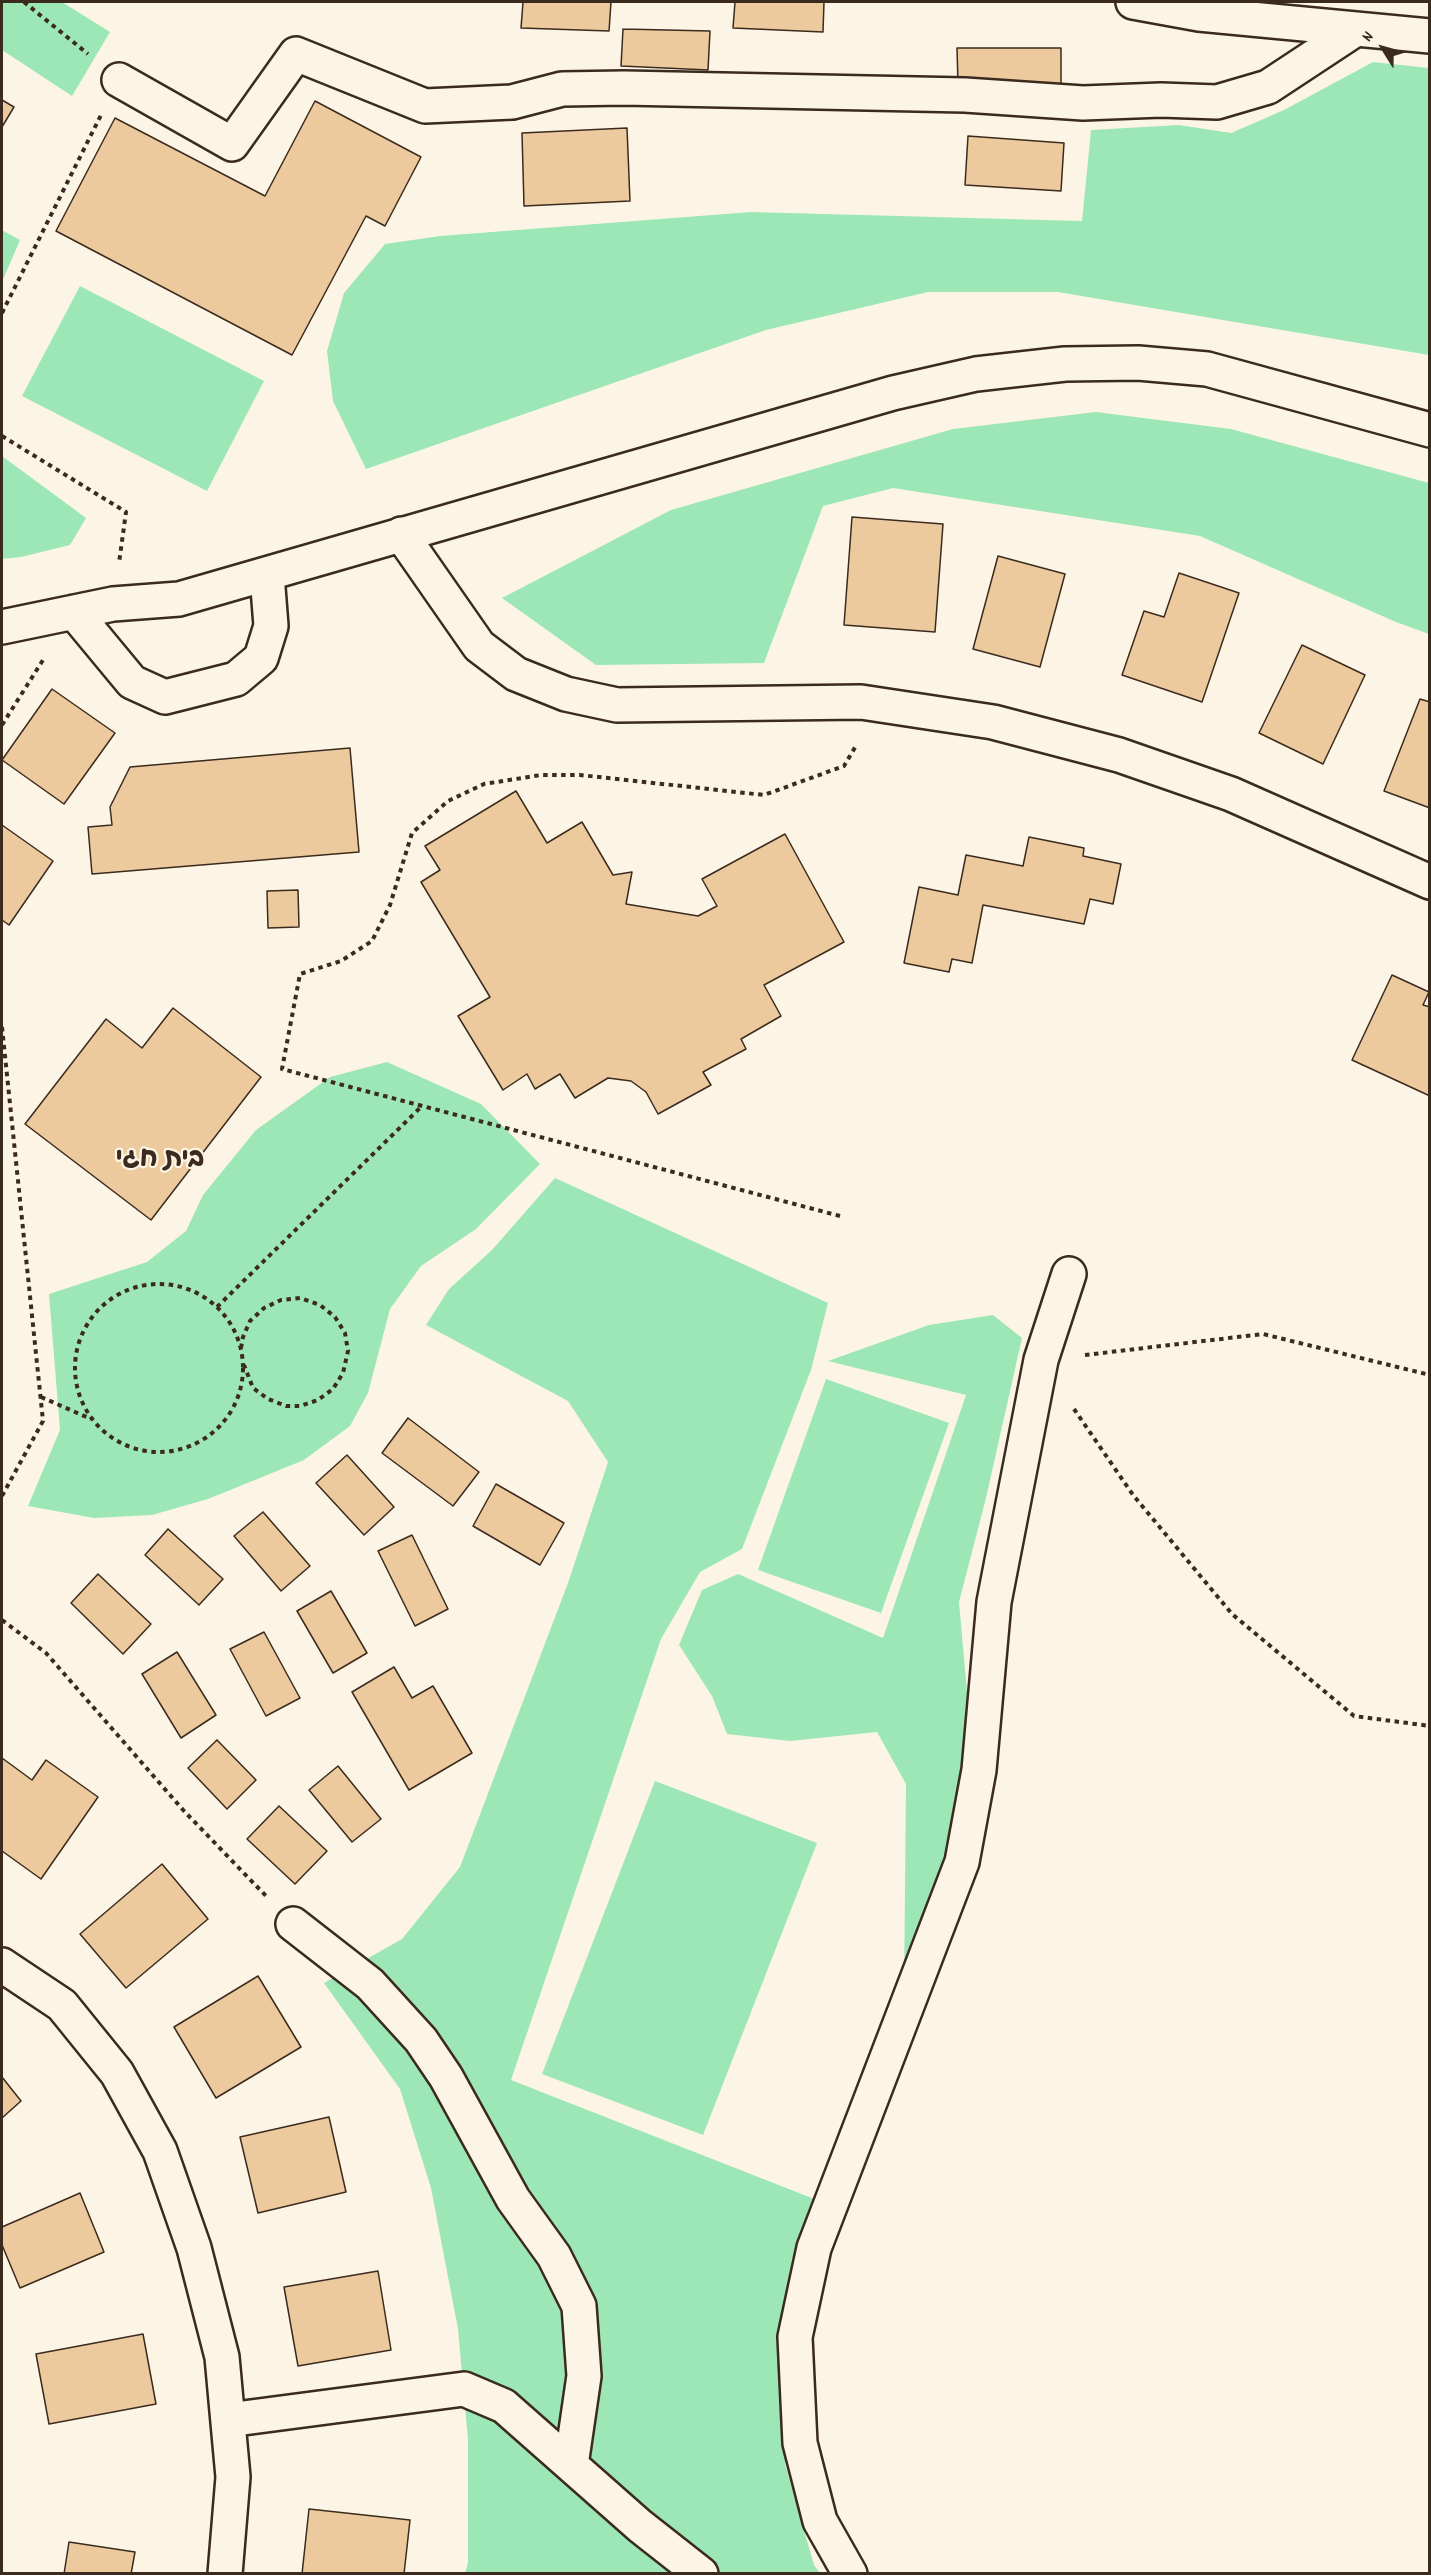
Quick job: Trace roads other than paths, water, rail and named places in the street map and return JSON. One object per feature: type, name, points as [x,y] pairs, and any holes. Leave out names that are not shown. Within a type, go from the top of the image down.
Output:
[{"type":"street","points":[[1133,2],[1199,14],[1276,11],[1356,29],[1430,36]]},
{"type":"street","points":[[119,80],[232,144],[296,54],[425,106],[512,102],[562,89],[624,88],[965,95],[1083,103],[1161,100],[1217,102],[1268,87],[1356,29]]},
{"type":"street","points":[[2,627],[113,604],[179,599],[893,393],[976,374],[1065,364],[1138,363],[1207,369],[1430,430]]},
{"type":"street","points":[[401,534],[479,646],[516,674],[566,694],[617,705],[861,702],[993,722],[1119,755],[1231,794],[1430,882]]},
{"type":"street","points":[[74,612],[132,682],[165,697],[236,679],[261,658],[272,626],[267,575]]},
{"type":"street","points":[[850,2574],[820,2521],[800,2443],[795,2337],[814,2248],[962,1862],[979,1770],[994,1602],[1041,1360],[1069,1274]]},
{"type":"street","points":[[293,1924],[370,1984],[421,2040],[447,2077],[513,2199],[555,2256],[579,2306],[584,2376],[571,2464]]},
{"type":"street","points":[[2,1965],[62,2005],[117,2073],[160,2151],[194,2248],[222,2357],[233,2477],[225,2574]]},
{"type":"street","points":[[228,2420],[464,2389],[504,2406],[640,2526],[701,2574]]},
{"type":"district","name":"בית חגי","points":[[160,1162]]}]
